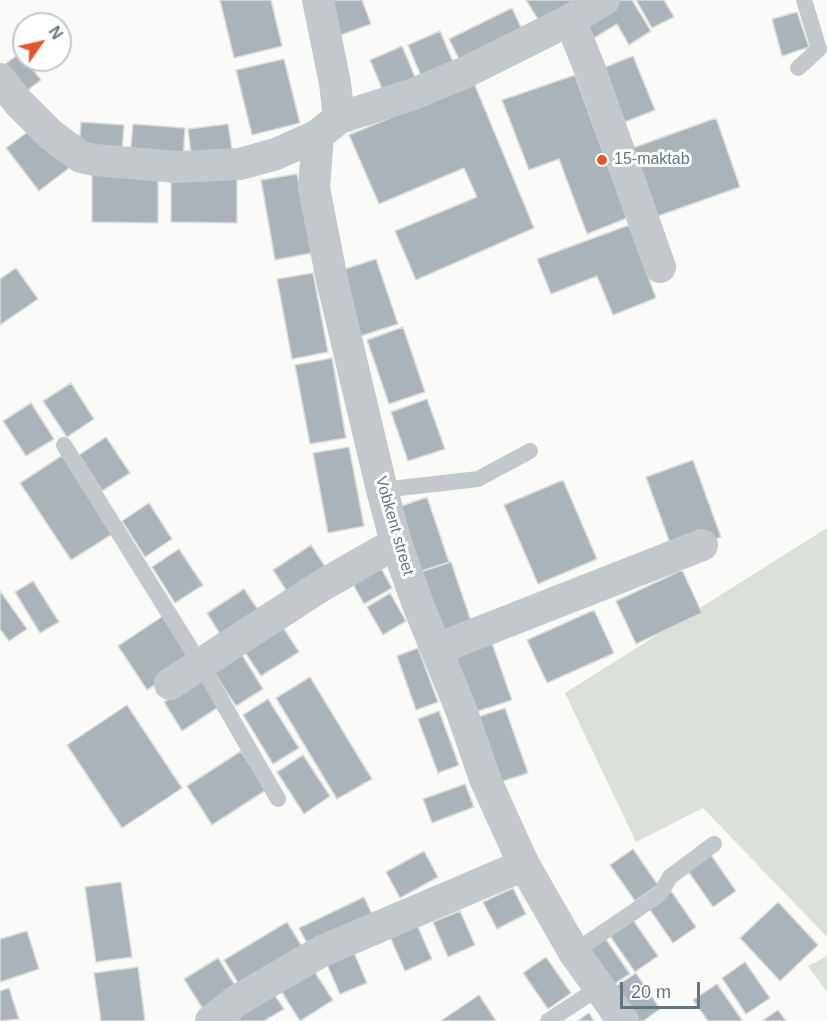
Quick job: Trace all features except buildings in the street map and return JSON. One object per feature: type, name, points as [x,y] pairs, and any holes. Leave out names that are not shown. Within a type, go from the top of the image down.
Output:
[{"type":"street","name":"Vobkent street","points":[[318,0],[334,84],[328,127],[314,188],[332,280],[396,543],[419,607],[462,712],[485,779],[524,865],[574,952],[623,1021]]},
{"type":"street","points":[[0,79],[18,102],[51,135],[81,157],[177,167],[240,164],[276,153],[328,127],[466,72],[570,20],[604,0]]},
{"type":"street","points":[[570,20],[591,72],[660,267]]},
{"type":"street","points":[[170,684],[321,586],[396,543]]},
{"type":"street","points":[[437,649],[702,545]]},
{"type":"street","points":[[211,1021],[236,1001],[322,951],[524,865]]},
{"type":"lane","points":[[798,68],[819,50],[804,0]]},
{"type":"lane","points":[[64,445],[201,665],[278,799]]},
{"type":"lane","points":[[382,490],[478,479],[530,451]]},
{"type":"lane","points":[[574,952],[604,934],[660,894],[670,877],[714,844]]},
{"type":"lane","points":[[548,1021],[600,987]]},
{"type":"shaded area","points":[[827,528],[827,937],[703,808],[636,842],[565,693]]},
{"type":"shaded area","points":[[827,956],[827,992],[808,966]]},
{"type":"place","name":"15-maktab","points":[[602,160]]}]
